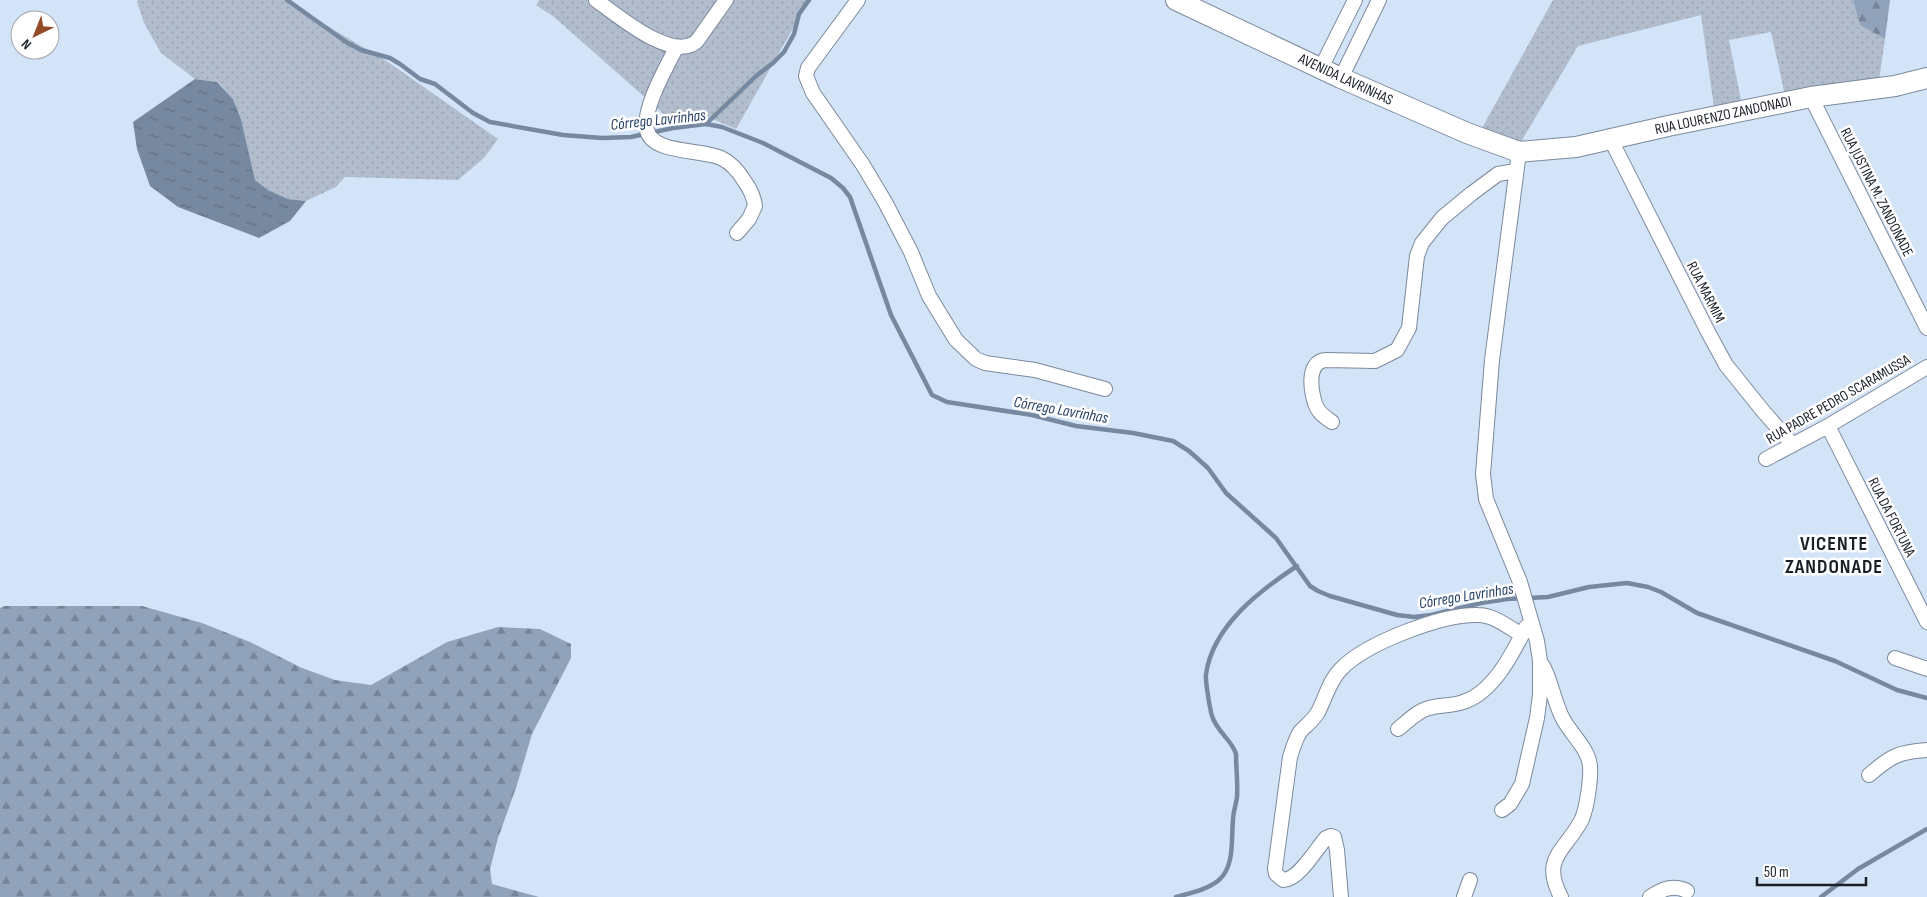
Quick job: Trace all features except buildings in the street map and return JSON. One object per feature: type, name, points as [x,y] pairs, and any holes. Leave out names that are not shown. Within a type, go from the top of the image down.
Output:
[{"type":"street","points":[[596,0],[647,34],[662,43],[676,48],[692,45],[697,41],[726,0]]},
{"type":"street","points":[[858,0],[808,68],[806,76],[822,108],[863,166],[885,202],[911,252],[929,296],[946,326],[967,352],[985,363],[1035,370],[1105,389]]},
{"type":"street","name":"AVENIDA LAVRINHAS","points":[[1176,0],[1341,78],[1467,134],[1517,161]]},
{"type":"street","points":[[1321,68],[1356,0]]},
{"type":"street","points":[[1341,78],[1379,0]]},
{"type":"street","points":[[676,48],[656,89],[647,126],[651,138],[661,146],[711,154],[722,158],[735,167],[746,184],[755,206],[749,219],[737,232]]},
{"type":"street","name":"RUA LOURENZO ZANDONADI","points":[[1517,161],[1668,126],[1811,97],[1895,86],[1927,78]]},
{"type":"street","name":"RUA JUSTINA M. ZANDONADE","points":[[1811,97],[1927,328]]},
{"type":"street","name":"RUA MARMIM","points":[[1611,140],[1726,365],[1793,445]]},
{"type":"street","points":[[1332,422],[1318,410],[1312,393],[1311,379],[1316,364],[1321,360],[1375,362],[1397,350],[1409,328],[1417,256],[1422,243],[1442,218],[1471,194],[1517,161]]},
{"type":"street","points":[[1517,161],[1492,360],[1483,474],[1486,499],[1522,588],[1531,618],[1540,661],[1563,720],[1583,747],[1590,767],[1583,816],[1557,854],[1553,867],[1553,877],[1562,897]]},
{"type":"street","name":"RUA PADRE PEDRO SCARAMUSSA","points":[[1766,459],[1828,426],[1927,367]]},
{"type":"street","name":"RUA DA FORTUNA","points":[[1828,426],[1927,622]]},
{"type":"street","points":[[1340,897],[1337,850],[1334,837],[1326,838],[1304,866],[1291,878],[1283,880],[1276,874],[1275,869],[1290,756],[1294,743],[1301,731],[1318,712],[1336,675],[1351,661],[1400,634],[1462,616],[1479,615],[1492,617],[1522,635]]},
{"type":"street","points":[[1398,729],[1428,708],[1464,702],[1478,694],[1499,674],[1531,618]]},
{"type":"street","points":[[1895,658],[1927,669]]},
{"type":"street","points":[[1502,810],[1513,800],[1522,784],[1537,718],[1540,695],[1540,661]]},
{"type":"street","points":[[1869,775],[1894,755],[1909,751],[1927,750]]},
{"type":"street","points":[[1464,897],[1470,880]]},
{"type":"street","points":[[1650,897],[1665,888],[1673,887],[1687,891]]},
{"type":"shaded area","points":[[138,0],[284,0],[388,62],[498,139],[484,158],[458,180],[345,177],[336,187],[306,201],[288,199],[268,190],[255,180],[241,119],[233,99],[218,82],[195,79],[161,53],[144,23]]},
{"type":"shaded area","points":[[539,0],[809,0],[736,129],[689,109],[674,123],[554,17],[536,5]]},
{"type":"shaded area","points":[[1553,0],[1853,0],[1885,39],[1878,88],[1786,100],[1771,32],[1729,40],[1743,110],[1715,115],[1701,15],[1578,46],[1515,152],[1477,137]]},
{"type":"green space","points":[[1853,0],[1890,0],[1885,39],[1860,25]]},
{"type":"green space","points":[[5,606],[142,606],[202,623],[250,642],[302,668],[335,680],[371,685],[447,642],[498,627],[540,629],[571,644],[571,658],[532,734],[517,785],[498,838],[490,869],[492,884],[539,897],[0,897],[0,608]]},
{"type":"water","points":[[195,79],[217,82],[233,99],[241,119],[255,180],[268,190],[288,199],[306,201],[290,221],[259,238],[178,207],[150,186],[137,149],[133,122]]},
{"type":"waterway","name":"Córrego Lavrinhas","points":[[287,0],[346,42],[361,50],[390,58],[420,79],[435,84],[473,113],[490,122],[563,135],[602,138],[631,137],[673,128],[706,124],[722,127],[763,143],[831,178],[850,197],[891,315],[932,395],[947,402],[1032,415],[1076,426],[1133,433],[1173,441],[1189,451],[1208,468],[1226,493],[1276,538],[1310,586],[1318,591],[1397,615],[1414,617],[1431,615],[1481,603],[1507,599],[1548,597],[1589,587],[1627,583],[1648,587],[1661,592],[1697,613],[1835,661],[1897,690],[1927,698]]},
{"type":"waterway","points":[[706,124],[784,52],[794,34],[799,14],[809,0]]},
{"type":"waterway","points":[[1176,897],[1204,889],[1219,880],[1228,867],[1230,860],[1233,817],[1237,797],[1236,754],[1231,744],[1217,727],[1212,716],[1206,678],[1210,657],[1218,640],[1240,611],[1297,566]]},
{"type":"waterway","points":[[1821,897],[1858,869],[1927,829]]},
{"type":"district","name":"VICENTE ZANDONADE","points":[[1834,554]]}]
